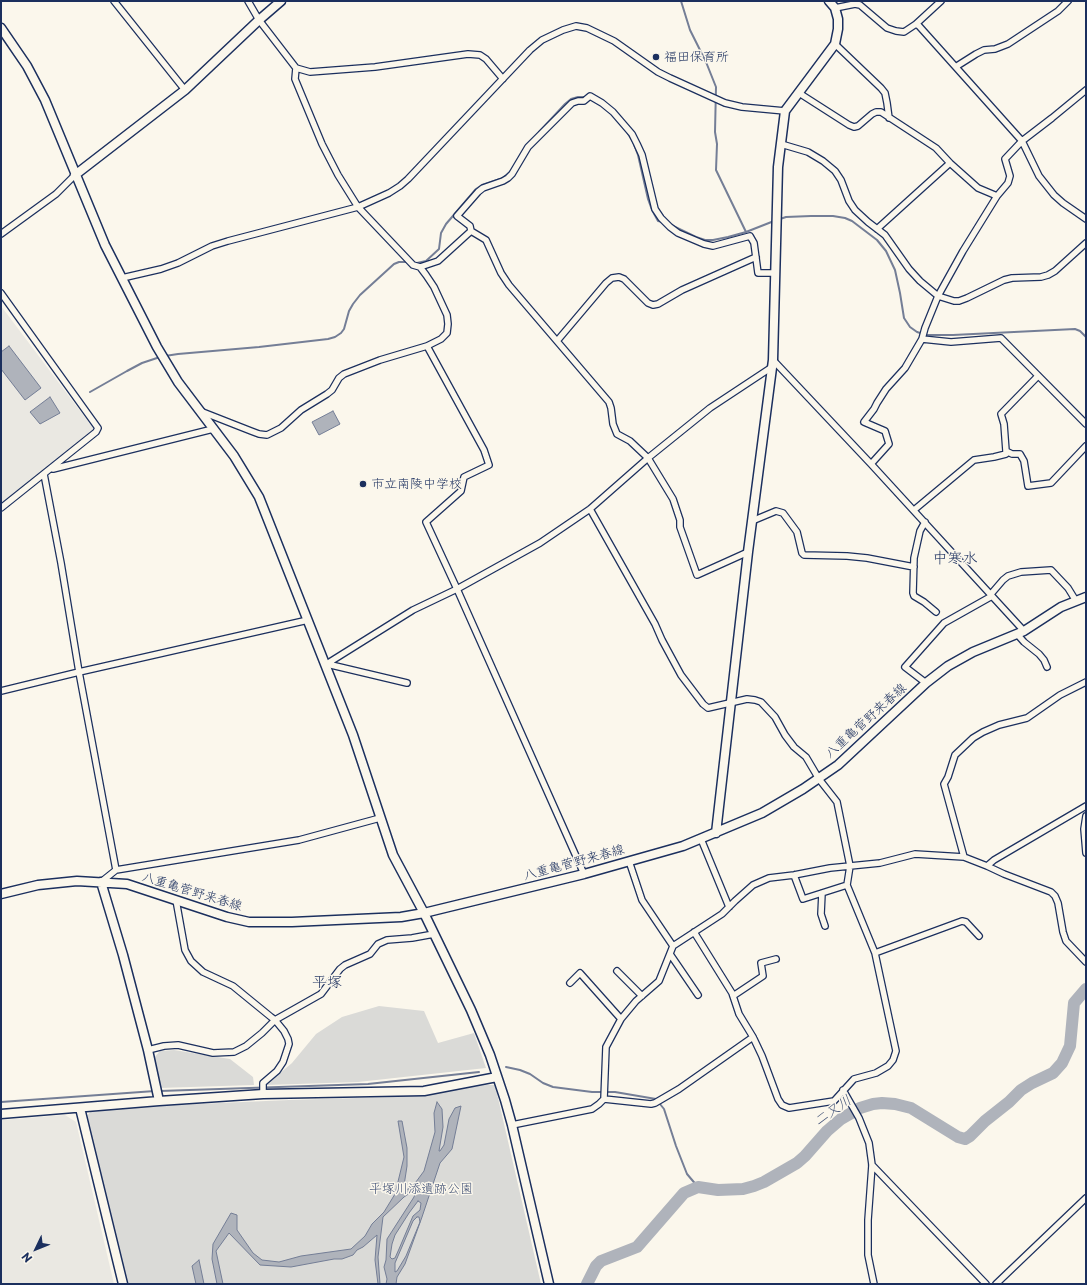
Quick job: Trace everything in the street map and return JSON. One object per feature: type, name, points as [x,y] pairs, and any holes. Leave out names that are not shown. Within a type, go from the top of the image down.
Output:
[{"type":"street","points":[[114,1],[185,90]]},
{"type":"street","points":[[248,1],[259,20],[296,68],[310,72],[368,68],[468,54],[480,55],[486,59],[503,78]]},
{"type":"street","points":[[1,234],[56,194],[75,175],[185,90],[281,1]]},
{"type":"street","points":[[716,833],[748,552],[772,364],[778,167],[785,111],[835,44],[838,19],[835,8],[829,1]]},
{"type":"street","points":[[835,8],[855,4],[860,5],[887,28],[904,32],[916,24],[941,1]]},
{"type":"street","points":[[957,66],[984,50],[995,49],[1008,44],[1058,11],[1068,1]]},
{"type":"street","points":[[916,24],[957,66],[1022,141],[1039,176],[1054,195],[1086,219]]},
{"type":"street","points":[[122,278],[162,269],[178,263],[212,246],[228,241],[358,207],[389,193],[404,183],[503,78],[542,40],[563,30],[576,26],[587,28],[614,41],[658,72],[725,103],[742,107],[785,111]]},
{"type":"street","points":[[1,28],[27,66],[45,100],[105,245],[160,353],[198,410],[234,456],[259,496],[353,735],[380,818],[394,855],[471,1010],[490,1054],[512,1124],[549,1283]]},
{"type":"street","points":[[835,44],[881,88],[887,103],[889,118]]},
{"type":"street","points":[[198,410],[259,434],[268,435],[281,428],[301,410],[332,390],[338,378],[344,374],[380,360],[427,346],[441,339],[447,333],[447,315],[434,287],[420,268],[413,265],[358,207],[338,175],[322,144],[295,79],[296,68]]},
{"type":"street","points":[[871,464],[889,444],[885,431],[864,422],[886,389],[906,368],[922,340],[925,328],[938,296],[963,251],[997,196],[1008,183],[1010,176],[1005,159],[1022,141],[1086,90]]},
{"type":"street","points":[[799,93],[849,126],[858,126],[876,112],[880,112],[936,148],[950,163],[978,188],[997,196]]},
{"type":"street","points":[[748,552],[697,575],[680,527],[680,520],[673,499],[648,458],[630,441],[618,434],[612,424],[609,402],[509,285],[501,273],[486,240],[471,231],[470,226],[457,216],[483,188],[508,178],[528,147],[572,103],[584,101],[590,96],[613,112],[632,134],[642,156],[655,209],[670,227],[678,233],[704,244],[713,246],[750,236],[754,243],[758,273],[775,273]]},
{"type":"street","points":[[781,144],[808,152],[823,161],[835,171],[841,180],[849,201],[855,210],[885,235],[909,269],[938,296],[959,301],[1004,280],[1048,275],[1055,271],[1086,243]]},
{"type":"street","points":[[877,229],[950,163]]},
{"type":"street","points":[[420,268],[438,261],[471,231]]},
{"type":"street","points":[[557,341],[606,283],[612,278],[619,277],[624,279],[648,303],[653,305],[658,304],[682,290],[756,257]]},
{"type":"street","points":[[1,293],[98,428],[96,432],[1,508]]},
{"type":"street","points":[[922,340],[951,342],[1001,338],[1086,424]]},
{"type":"street","points":[[427,346],[484,450],[489,465],[464,476],[461,491],[426,522],[584,874]]},
{"type":"street","points":[[326,665],[413,610],[457,589],[540,543],[590,509],[648,458],[710,408],[772,364]]},
{"type":"street","points":[[772,364],[871,464],[992,595],[1021,632],[1024,642],[1039,654],[1047,667]]},
{"type":"street","points":[[914,510],[974,460],[1006,454],[1002,414],[1038,376]]},
{"type":"street","points":[[50,469],[214,429]]},
{"type":"street","points":[[1006,451],[1012,454],[1020,454],[1024,461],[1028,486],[1051,483],[1086,446]]},
{"type":"street","points":[[44,474],[116,870]]},
{"type":"street","points":[[590,509],[655,624],[681,675],[703,704],[708,708],[747,699],[761,702],[775,717],[794,747],[806,757],[819,779],[837,802],[850,866],[847,885],[875,953],[896,1051],[893,1060],[888,1066],[876,1073],[854,1079],[834,1101],[789,1108],[782,1105],[778,1099],[762,1056],[753,1037],[739,1014],[733,996],[694,932]]},
{"type":"street","points":[[752,521],[776,512],[783,513],[797,532],[802,553],[804,555],[867,558],[914,567]]},
{"type":"street","points":[[925,522],[920,531],[914,558],[913,593],[914,596],[936,612]]},
{"type":"street","points":[[926,683],[905,667],[944,623],[992,595],[1003,580],[1008,576],[1021,572],[1051,570],[1068,588],[1076,601]]},
{"type":"street","name":"八重亀菅野来春線","points":[[1,894],[38,885],[77,881],[100,882],[127,884],[227,917],[249,922],[292,922],[401,917],[424,913],[629,862],[684,846],[762,813],[819,779],[838,765],[926,683],[948,666],[973,652],[1021,632],[1061,607],[1086,597]]},
{"type":"street","points":[[1,691],[308,620]]},
{"type":"street","points":[[326,665],[407,683]]},
{"type":"street","points":[[964,857],[944,784],[956,755],[973,738],[983,732],[999,725],[1027,718],[1060,695],[1086,682]]},
{"type":"street","points":[[987,866],[994,860],[1086,806]]},
{"type":"street","points":[[1086,816],[1084,829],[1086,853]]},
{"type":"street","points":[[159,1097],[123,955],[100,882],[116,870],[299,840],[380,818]]},
{"type":"street","points":[[701,839],[729,907]]},
{"type":"street","points":[[512,1124],[592,1109],[599,1104],[604,1099],[606,1047],[621,1019],[636,1001],[659,981],[673,946],[722,914],[753,885],[769,878],[830,868],[880,863],[914,854],[964,857],[1050,892],[1055,896],[1058,903],[1066,941],[1086,962]]},
{"type":"street","points":[[629,862],[642,900],[673,946]]},
{"type":"street","points":[[794,875],[803,899],[847,885]]},
{"type":"street","points":[[822,893],[821,914],[824,926]]},
{"type":"street","points":[[176,900],[185,950],[191,961],[203,972],[233,986],[276,1020],[284,1031],[289,1044],[283,1062],[277,1071],[263,1083],[263,1094]]},
{"type":"street","points":[[875,953],[962,920],[966,922],[978,936]]},
{"type":"street","points":[[148,1050],[164,1046],[178,1045],[213,1053],[234,1052],[246,1046],[276,1020],[321,994],[340,969],[345,965],[370,954],[378,944],[387,940],[434,934]]},
{"type":"street","points":[[670,954],[698,995]]},
{"type":"street","points":[[733,996],[763,976],[761,962],[776,959]]},
{"type":"street","points":[[617,971],[642,996]]},
{"type":"street","points":[[570,983],[580,973],[621,1019]]},
{"type":"street","points":[[604,1099],[655,1104],[753,1037]]},
{"type":"street","points":[[1,1114],[80,1108],[159,1097],[424,1091],[497,1077]]},
{"type":"street","points":[[843,1090],[859,1118],[869,1143],[872,1165],[868,1220],[868,1255],[874,1284]]},
{"type":"street","points":[[80,1108],[123,1284]]},
{"type":"street","points":[[872,1165],[986,1284]]},
{"type":"street","points":[[996,1284],[1086,1198]]},
{"type":"shaded area","points":[[1,306],[93,428],[92,433],[1,504]]},
{"type":"shaded area","points":[[9,346],[41,388],[25,400],[1,369],[1,352]]},
{"type":"shaded area","points":[[50,397],[60,413],[40,424],[30,412]]},
{"type":"shaded area","points":[[333,411],[340,424],[319,435],[312,422]]},
{"type":"shaded area","points":[[437,1102],[442,1109],[443,1127],[440,1151],[444,1145],[449,1119],[455,1108],[461,1106],[452,1149],[440,1163],[422,1217],[405,1264],[397,1277],[396,1284],[386,1284],[387,1279],[384,1267],[386,1260],[387,1239],[414,1197],[415,1194],[413,1191],[404,1197],[383,1217],[378,1257],[380,1284],[378,1284],[375,1260],[377,1235],[357,1250],[353,1255],[342,1259],[334,1259],[291,1267],[260,1265],[229,1233],[216,1251],[223,1284],[217,1284],[212,1259],[213,1244],[231,1213],[237,1215],[237,1230],[253,1253],[262,1260],[279,1262],[301,1256],[351,1249],[365,1236],[372,1224],[384,1212],[395,1194],[404,1157],[398,1121],[402,1121],[407,1148],[407,1166],[403,1192],[413,1186],[424,1171],[435,1132],[434,1113]],"holes":[[[418,1201],[421,1203],[420,1210],[413,1216],[395,1258],[392,1259],[390,1257],[395,1235]],[[419,1217],[420,1222],[406,1256],[395,1272],[395,1263],[413,1221]]]},
{"type":"shaded area","points":[[65,1115],[76,1122],[114,1284],[1,1284],[1,1120]]},
{"type":"shaded area","points":[[199,1260],[204,1284],[196,1284],[192,1266]]},
{"type":"green space","points":[[379,1006],[424,1011],[438,1043],[474,1033],[486,1068],[358,1082],[266,1085],[292,1063],[316,1034],[342,1017]]},
{"type":"green space","points":[[174,1050],[230,1059],[253,1077],[254,1085],[159,1088],[153,1059],[160,1051]]},
{"type":"green space","name":"平塚川添遺跡公園","points":[[495,1085],[541,1284],[126,1284],[87,1116],[91,1111],[151,1106],[391,1097]]},
{"type":"waterway","points":[[681,1],[690,30],[706,62],[716,87],[716,170],[746,232]]},
{"type":"waterway","points":[[539,132],[571,99],[586,97]]},
{"type":"waterway","points":[[627,132],[638,155],[652,210],[658,221],[663,222]]},
{"type":"waterway","points":[[417,263],[426,261],[439,249],[441,233],[446,224],[476,189],[482,185],[503,178],[512,170]]},
{"type":"waterway","points":[[780,219],[786,217],[811,216],[833,216],[845,218],[852,221],[877,240],[886,251],[895,270],[904,318],[910,327],[917,332],[927,335],[953,335],[1075,329],[1080,331],[1086,337]]},
{"type":"waterway","points":[[669,224],[696,237],[705,240],[713,240],[746,232],[774,221]]},
{"type":"waterway","points":[[165,356],[259,347],[335,337],[344,329],[349,311],[360,295],[394,264],[406,262]]},
{"type":"waterway","points":[[90,392],[142,363],[160,357]]},
{"type":"waterway","name":"二又川","points":[[587,1284],[596,1266],[601,1261],[637,1247],[684,1193],[698,1187],[718,1190],[743,1189],[764,1182],[797,1163],[827,1131],[841,1119],[860,1108],[882,1103],[895,1104],[911,1108],[958,1137],[965,1139],[1021,1090],[1053,1073],[1062,1063],[1070,1046],[1074,1003],[1086,989]]},
{"type":"waterway","points":[[506,1067],[530,1074],[543,1083],[553,1087],[592,1092],[615,1092],[656,1099],[664,1109],[687,1174],[698,1187]]},
{"type":"waterway","points":[[160,1091],[368,1084],[479,1072]]},
{"type":"waterway","points":[[1,1102],[155,1091]]},
{"type":"place","name":"福田保育所","points":[[656,57]]},
{"type":"place","name":"市立南陵中学校","points":[[363,484]]},
{"type":"district","name":"中寒水","points":[[955,559]]},
{"type":"district","name":"平塚","points":[[327,983]]}]
